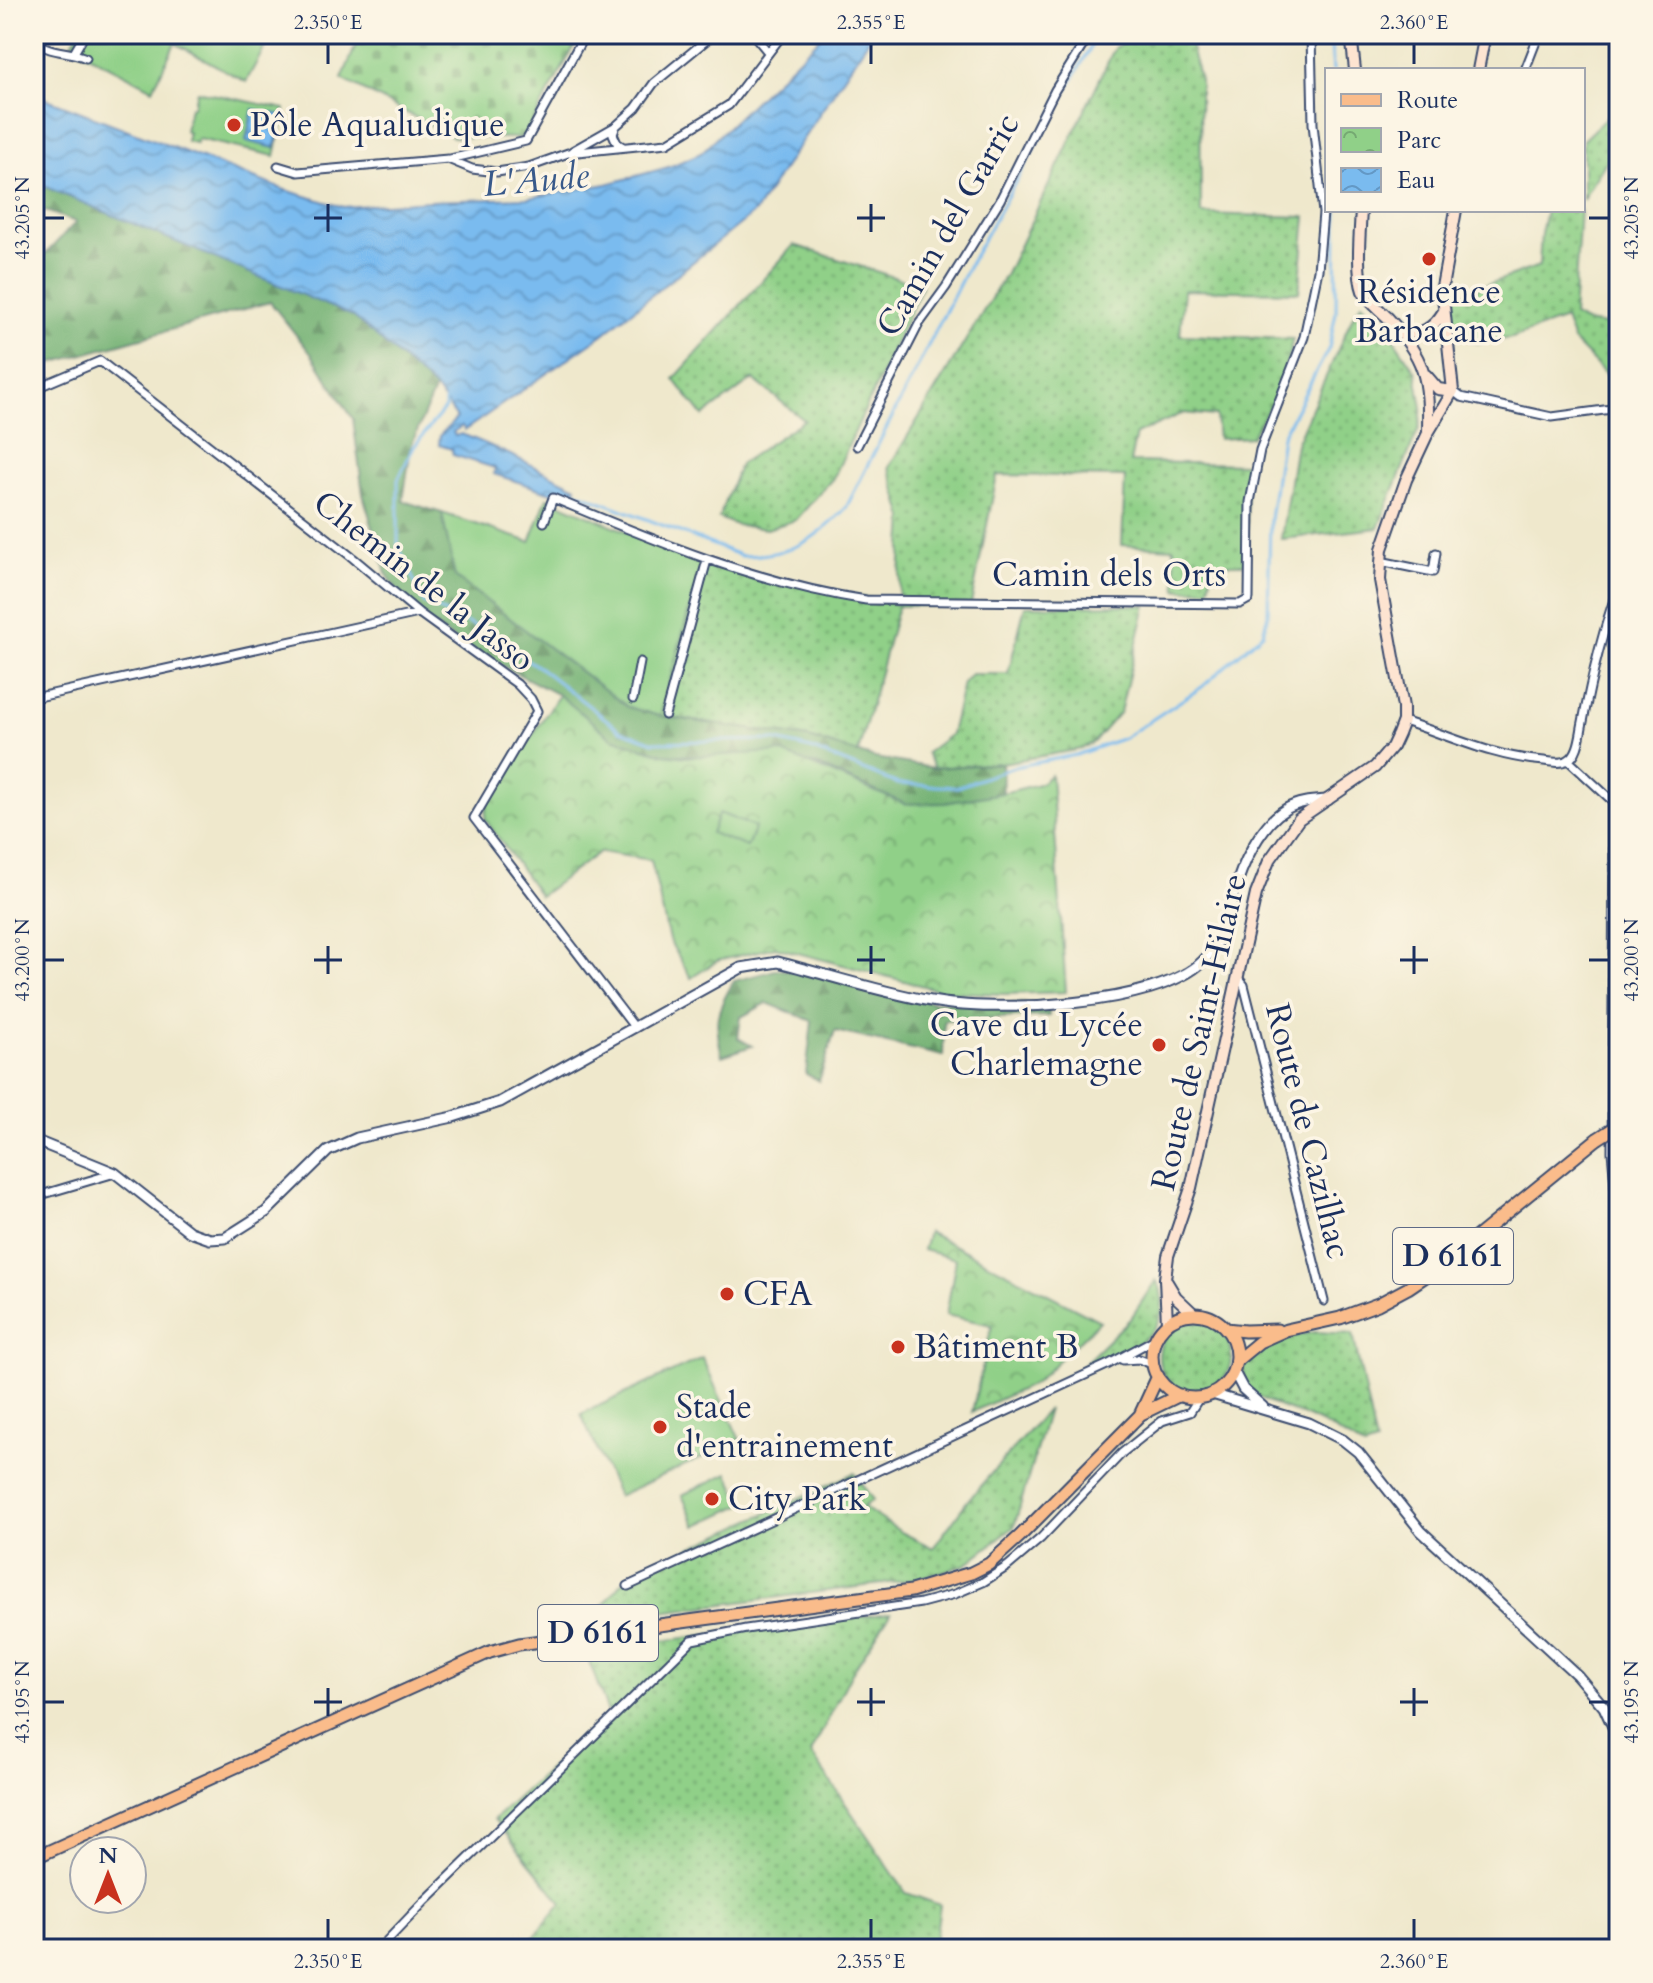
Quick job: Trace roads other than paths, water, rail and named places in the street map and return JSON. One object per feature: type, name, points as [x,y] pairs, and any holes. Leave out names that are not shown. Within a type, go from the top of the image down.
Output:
[{"type":"main road","points":[[1351,34],[1355,68]]},
{"type":"main road","points":[[1478,68],[1485,34]]},
{"type":"main road","points":[[1361,212],[1359,249],[1364,292],[1416,351],[1424,371],[1438,389],[1453,391]]},
{"type":"main road","points":[[1403,721],[1380,580],[1380,561],[1390,520],[1428,433],[1453,391],[1442,287],[1456,212]]},
{"type":"main road","points":[[1397,328],[1408,333],[1423,332],[1444,311]]},
{"type":"main road","points":[[1424,371],[1428,433]]},
{"type":"main road","points":[[1428,414],[1440,397],[1453,391]]},
{"type":"main road","name":"Route de Saint-Hilaire","points":[[1167,1323],[1165,1279],[1168,1256],[1191,1188],[1256,894],[1269,861],[1299,819],[1375,767],[1392,747],[1403,721]]},
{"type":"main road","name":"D 6161","points":[[1226,1329],[1286,1330],[1340,1318],[1378,1304],[1442,1265],[1597,1139],[1619,1125]]},
{"type":"main road","points":[[1165,1279],[1176,1297],[1194,1314]]},
{"type":"main road","points":[[1194,1314],[1211,1317],[1226,1329],[1235,1343],[1235,1366],[1226,1384],[1212,1394],[1199,1398],[1180,1395],[1165,1386],[1152,1364],[1155,1339],[1167,1323],[1179,1316],[1194,1314]]},
{"type":"main road","name":"D 6161","points":[[1235,1366],[1252,1346],[1286,1330]]},
{"type":"main road","name":"D 6161","points":[[1140,1415],[1158,1376]]},
{"type":"main road","name":"D 6161","points":[[34,1858],[490,1652],[558,1638],[911,1591],[971,1573],[989,1564],[1020,1536],[1140,1415],[1180,1395]]},
{"type":"street","points":[[74,53],[85,34]]},
{"type":"street","points":[[278,166],[298,172],[448,159],[526,141],[585,34]]},
{"type":"street","points":[[448,159],[472,169],[497,172],[529,167],[568,153],[616,126],[636,108],[654,83],[714,34]]},
{"type":"street","points":[[753,34],[768,52]]},
{"type":"street","points":[[568,153],[667,143],[729,105],[783,34]]},
{"type":"street","name":"Camin del Garric","points":[[857,446],[919,324],[1000,200],[1055,90],[1090,34]]},
{"type":"street","name":"Camin dels Orts","points":[[544,522],[553,498],[707,560],[826,594],[866,600],[1240,604],[1249,599],[1250,502],[1260,450],[1304,337],[1318,270],[1323,213],[1313,124],[1311,34]]},
{"type":"street","points":[[1526,68],[1538,35],[1527,34]]},
{"type":"street","points":[[34,42],[49,51],[74,53],[86,58]]},
{"type":"street","points":[[616,126],[613,134],[623,147]]},
{"type":"street","name":"Chemin de la Jasso","points":[[34,389],[100,361],[419,613],[517,684],[537,711],[474,818],[635,1028]]},
{"type":"street","points":[[1453,391],[1461,397],[1552,417],[1619,408]]},
{"type":"street","points":[[1380,561],[1433,572],[1436,553]]},
{"type":"street","points":[[665,715],[707,560]]},
{"type":"street","points":[[1403,721],[1467,746],[1502,755],[1527,760],[1568,760],[1574,755],[1579,742],[1593,666],[1619,585]]},
{"type":"street","points":[[34,698],[419,613]]},
{"type":"street","points":[[633,699],[640,662]]},
{"type":"street","points":[[1568,760],[1619,807]]},
{"type":"street","points":[[34,1140],[115,1173],[190,1232],[210,1239],[225,1238],[266,1212],[328,1151],[357,1138],[453,1117],[500,1102],[728,975],[763,962],[778,962],[932,1002],[975,1005],[1083,1002],[1163,984],[1200,964],[1214,949],[1237,882],[1266,829],[1285,809],[1306,801],[1328,800]]},
{"type":"street","points":[[1619,826],[1614,839],[1612,1152],[1619,1229]]},
{"type":"street","name":"Route de Cazilhac","points":[[1237,977],[1244,985],[1324,1301]]},
{"type":"street","points":[[34,1197],[115,1173]]},
{"type":"street","points":[[628,1586],[1109,1364],[1155,1339]]},
{"type":"street","points":[[1109,1364],[1130,1358],[1152,1364]]},
{"type":"street","points":[[1235,1366],[1243,1389],[1266,1410]]},
{"type":"street","points":[[1212,1394],[1309,1423],[1343,1440],[1358,1452],[1421,1531],[1577,1675],[1604,1707],[1619,1740]]},
{"type":"street","points":[[379,1949],[692,1640],[921,1603],[983,1582],[1041,1538],[1122,1453],[1162,1421],[1190,1412],[1199,1398]]},
{"type":"water","points":[[824,34],[872,34],[755,212],[602,335],[465,430],[462,426],[453,432],[455,436],[461,434],[490,446],[576,487],[573,500],[494,474],[495,468],[453,455],[452,449],[439,445],[440,435],[457,418],[435,388],[353,316],[34,182],[34,94],[285,190],[343,207],[528,198],[607,184],[669,167],[701,153]]},
{"type":"water","points":[[253,109],[282,115],[275,148],[246,141]]},
{"type":"waterway","points":[[574,491],[742,556],[787,550],[822,530],[846,508],[970,263],[1098,34]]},
{"type":"waterway","points":[[1330,34],[1333,68]]},
{"type":"waterway","points":[[445,400],[445,408],[413,448],[398,480],[398,545],[424,603],[478,628],[540,668],[620,730],[654,742],[773,740],[811,749],[898,784],[957,787],[1014,767],[1076,755],[1124,738],[1202,687],[1263,633],[1268,615],[1270,519],[1282,436],[1329,348],[1336,312],[1337,212]]},
{"type":"place","name":"Pôle Aqualudique","points":[[234,125]]},
{"type":"place","name":"Résidence Barbacane","points":[[1429,259]]},
{"type":"place","name":"Cave du Lycée Charlemagne","points":[[1159,1045]]},
{"type":"place","name":"CFA","points":[[727,1294]]},
{"type":"place","name":"Bâtiment B","points":[[898,1347]]},
{"type":"place","name":"Stade d'entrainement","points":[[660,1427]]},
{"type":"place","name":"City Park","points":[[712,1499]]},
{"type":"water label","name":"L'Aude","points":[[536,180]]}]
